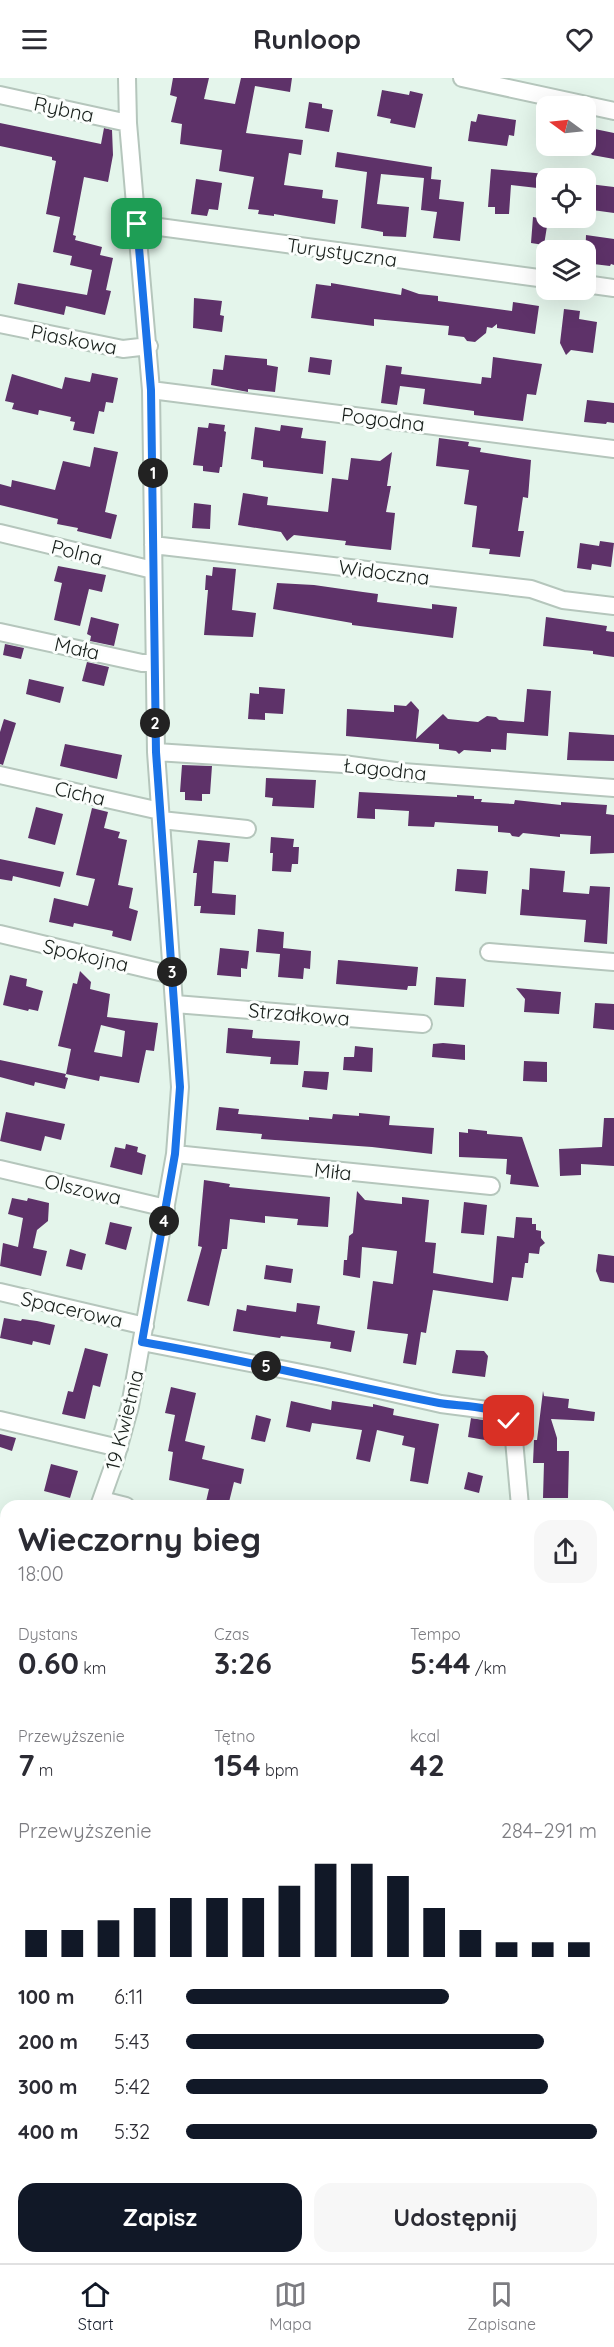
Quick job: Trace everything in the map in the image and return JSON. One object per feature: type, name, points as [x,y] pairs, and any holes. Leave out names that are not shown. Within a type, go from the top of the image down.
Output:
[{"type":"street","name":"19 Kwietnia","points":[[101,1500],[119,1448],[130,1406],[175,1154],[180,1087],[156,752],[149,346],[137,224],[127,78]]},
{"type":"street","points":[[462,78],[489,81],[614,111]]},
{"type":"street","name":"Rybna","points":[[0,95],[129,123]]},
{"type":"street","name":"Turystyczna","points":[[137,224],[536,278]]},
{"type":"street","points":[[596,286],[614,288]]},
{"type":"street","name":"Piaskowa","points":[[0,324],[123,349],[149,346]]},
{"type":"street","name":"Pogodna","points":[[151,390],[614,449]]},
{"type":"street","name":"Polna","points":[[0,533],[153,570]]},
{"type":"street","name":"Widoczna","points":[[153,545],[531,589],[563,600],[614,606]]},
{"type":"street","name":"Mała","points":[[0,632],[142,663],[154,663]]},
{"type":"street","name":"Łagodna","points":[[156,752],[332,764],[404,772],[614,788]]},
{"type":"street","name":"Cicha","points":[[0,774],[160,816],[247,829]]},
{"type":"street","name":"Spokojna","points":[[0,934],[172,975]]},
{"type":"street","points":[[489,952],[614,962]]},
{"type":"street","name":"Strzałkowa","points":[[175,1004],[423,1024]]},
{"type":"street","name":"Miła","points":[[175,1154],[491,1186]]},
{"type":"street","name":"Olszowa","points":[[0,1169],[166,1208]]},
{"type":"street","name":"Spacerowa","points":[[0,1292],[143,1334],[441,1404],[501,1413],[513,1429],[519,1500]]},
{"type":"street","points":[[0,1420],[119,1448]]},
{"type":"building","points":[[173,78],[209,78],[204,99],[235,104],[241,78],[292,78],[290,92],[255,86],[246,133],[303,140],[301,155],[289,153],[284,185],[323,190],[322,198],[338,200],[335,224],[274,214],[274,216],[258,214],[259,210],[248,209],[254,177],[219,171],[222,150],[180,144],[182,124],[171,122],[177,97],[170,95]]},
{"type":"building","points":[[382,90],[409,95],[410,91],[423,94],[415,128],[390,123],[391,119],[377,116]]},
{"type":"building","points":[[309,102],[322,104],[322,108],[333,110],[329,132],[305,128]]},
{"type":"building","points":[[478,114],[516,120],[514,136],[509,135],[507,146],[468,141],[471,121],[476,122]]},
{"type":"building","points":[[0,123],[101,144],[104,128],[112,130],[113,155],[108,182],[84,177],[73,235],[76,236],[75,240],[102,247],[100,255],[113,258],[106,290],[111,291],[105,315],[66,306],[64,315],[14,304],[18,283],[87,295],[92,270],[70,265],[72,256],[53,252],[60,217],[46,214],[56,161],[52,160],[52,157],[0,146]]},
{"type":"building","points":[[596,129],[614,133],[614,159],[596,156]]},
{"type":"building","points":[[337,152],[432,167],[431,179],[441,180],[439,199],[464,202],[460,241],[433,238],[437,212],[421,210],[424,178],[381,174],[377,204],[409,207],[406,237],[383,236],[383,232],[361,228],[367,172],[335,167]]},
{"type":"building","points":[[491,169],[536,173],[536,188],[511,185],[509,214],[495,214],[495,207],[488,207]]},
{"type":"building","points":[[196,179],[222,183],[218,210],[209,209],[207,216],[191,214]]},
{"type":"building","points":[[596,185],[614,187],[614,213],[596,211]]},
{"type":"building","points":[[533,217],[536,218],[536,228],[547,228],[545,240],[536,240],[536,244],[531,243]]},
{"type":"building","points":[[586,235],[614,239],[614,265],[596,264],[596,240],[586,240]]},
{"type":"building","points":[[331,283],[401,295],[402,288],[419,294],[438,296],[438,301],[512,311],[513,302],[539,306],[535,334],[497,328],[497,324],[492,328],[487,327],[486,333],[475,342],[467,341],[464,337],[448,335],[449,326],[374,319],[374,326],[311,318],[316,284],[331,286]]},
{"type":"building","points":[[194,298],[222,301],[220,315],[224,316],[222,332],[193,328]]},
{"type":"building","points":[[564,309],[580,311],[579,319],[597,322],[593,353],[571,350],[566,355],[560,343]]},
{"type":"building","points":[[225,355],[267,359],[267,365],[278,367],[275,392],[248,389],[248,392],[211,385],[213,369],[223,370]]},
{"type":"building","points":[[310,357],[332,360],[330,375],[308,372]]},
{"type":"building","points":[[493,357],[542,364],[536,395],[527,394],[523,421],[474,415],[474,411],[423,404],[425,389],[400,386],[397,405],[381,403],[386,365],[402,367],[401,374],[481,384],[482,377],[491,378]]},
{"type":"building","points":[[92,373],[118,378],[113,403],[106,402],[104,412],[99,411],[94,434],[73,430],[75,422],[70,421],[71,417],[39,410],[38,415],[12,409],[14,403],[5,401],[12,374],[62,389],[65,377],[90,382]]},
{"type":"building","points":[[587,400],[614,403],[614,423],[584,422]]},
{"type":"building","points":[[209,423],[225,425],[222,467],[219,473],[203,471],[203,466],[193,465],[198,427],[208,428]]},
{"type":"building","points":[[281,425],[303,428],[301,438],[326,441],[323,474],[263,467],[263,461],[251,459],[255,427],[280,431]]},
{"type":"building","points":[[439,438],[469,442],[468,446],[481,448],[480,452],[531,460],[528,498],[523,497],[518,531],[524,531],[520,557],[489,554],[490,549],[472,547],[477,506],[464,504],[469,470],[436,466]]},
{"type":"building","points":[[94,447],[118,452],[105,512],[117,515],[111,539],[57,524],[58,519],[0,505],[0,484],[11,487],[12,480],[55,490],[63,461],[90,467]]},
{"type":"building","points":[[392,452],[387,486],[391,486],[386,512],[395,513],[391,550],[345,545],[346,541],[294,535],[287,541],[281,532],[238,525],[243,493],[268,497],[267,505],[328,512],[332,478],[348,480],[351,458],[380,461]]},
{"type":"building","points":[[194,503],[211,505],[210,529],[192,528]]},
{"type":"building","points":[[600,541],[614,543],[611,567],[592,564],[591,570],[577,568],[580,543],[599,546]]},
{"type":"building","points":[[58,566],[106,575],[102,592],[89,589],[80,626],[54,620],[62,583],[54,581]]},
{"type":"building","points":[[213,567],[236,569],[232,610],[256,613],[253,637],[204,635],[208,590],[205,590],[206,575],[212,576]]},
{"type":"building","points":[[277,583],[314,585],[378,594],[377,602],[432,609],[432,604],[457,607],[453,638],[352,625],[352,623],[273,609]]},
{"type":"building","points":[[91,617],[119,624],[114,646],[90,641],[91,636],[87,634]]},
{"type":"building","points":[[546,617],[607,626],[606,631],[614,632],[614,657],[593,654],[593,651],[543,646]]},
{"type":"building","points":[[5,644],[24,648],[21,659],[3,655]]},
{"type":"building","points":[[87,662],[109,667],[104,686],[82,681]]},
{"type":"building","points":[[29,679],[64,687],[60,703],[26,694]]},
{"type":"building","points":[[259,687],[285,689],[283,714],[265,713],[265,720],[248,719],[250,693],[259,694]]},
{"type":"building","points":[[527,689],[551,691],[548,736],[507,733],[506,750],[491,749],[491,752],[464,750],[459,754],[456,751],[439,749],[439,744],[346,736],[347,709],[394,712],[394,705],[406,706],[411,701],[419,710],[416,739],[443,714],[448,719],[478,722],[487,716],[496,717],[499,720],[524,722]]},
{"type":"building","points":[[4,719],[16,723],[3,765],[0,764],[0,732]]},
{"type":"building","points":[[569,732],[614,735],[614,761],[567,760]]},
{"type":"building","points":[[65,744],[122,755],[117,779],[60,766]]},
{"type":"building","points":[[182,765],[212,766],[210,794],[202,794],[202,801],[185,800],[185,792],[180,792]]},
{"type":"building","points":[[266,778],[316,780],[314,808],[272,806],[273,798],[265,797]]},
{"type":"building","points":[[359,792],[474,796],[474,799],[482,799],[481,802],[514,804],[515,800],[561,805],[561,802],[607,805],[606,814],[614,815],[614,853],[590,854],[591,836],[560,834],[560,837],[523,833],[519,837],[512,836],[510,833],[498,832],[498,826],[435,822],[434,827],[408,826],[409,811],[375,809],[375,819],[357,818]]},
{"type":"building","points":[[36,807],[63,814],[55,845],[28,838]]},
{"type":"building","points":[[92,808],[108,812],[104,828],[120,832],[118,838],[127,840],[118,885],[133,888],[129,908],[138,911],[131,941],[112,936],[113,931],[74,923],[73,927],[49,922],[54,898],[88,906],[95,879],[76,875]]},
{"type":"building","points":[[271,837],[294,839],[293,847],[299,847],[298,864],[292,864],[291,872],[272,871]]},
{"type":"building","points":[[198,840],[230,843],[228,862],[214,861],[212,893],[236,895],[235,915],[200,913],[201,906],[194,906],[197,873],[193,873]]},
{"type":"building","points":[[0,859],[64,872],[60,887],[13,876],[12,881],[0,879]]},
{"type":"building","points":[[530,868],[565,871],[563,892],[589,894],[590,886],[610,887],[607,944],[584,942],[586,920],[520,915],[522,889],[529,890]]},
{"type":"building","points":[[457,869],[488,871],[486,894],[455,891]]},
{"type":"building","points":[[258,929],[284,932],[283,948],[311,951],[310,969],[304,968],[303,979],[278,977],[280,954],[256,952]]},
{"type":"building","points":[[220,948],[249,951],[247,969],[241,968],[241,977],[217,975]]},
{"type":"building","points":[[338,960],[418,967],[416,986],[408,986],[407,990],[336,984]]},
{"type":"building","points":[[80,971],[91,982],[90,989],[110,994],[107,1017],[158,1023],[154,1051],[146,1050],[139,1083],[100,1076],[99,1081],[66,1074],[71,1049],[58,1046],[73,983],[77,984]],"holes":[[[101,1025],[125,1031],[122,1057],[94,1052]]]},
{"type":"building","points":[[10,975],[27,979],[26,986],[43,991],[38,1011],[3,1005]]},
{"type":"building","points":[[436,977],[466,979],[464,1007],[434,1005]]},
{"type":"building","points":[[516,988],[561,992],[559,1014],[524,1012],[525,999]]},
{"type":"building","points":[[595,1003],[614,1004],[614,1030],[593,1028]]},
{"type":"building","points":[[228,1028],[253,1030],[252,1038],[300,1041],[298,1065],[270,1064],[271,1057],[226,1053]]},
{"type":"building","points":[[433,1044],[465,1045],[465,1060],[432,1057]]},
{"type":"building","points":[[355,1046],[373,1048],[372,1072],[343,1070],[344,1057],[354,1057]]},
{"type":"building","points":[[0,1060],[66,1074],[65,1077],[68,1078],[65,1089],[35,1082],[34,1086],[0,1077]]},
{"type":"building","points":[[524,1061],[547,1062],[547,1082],[523,1081]]},
{"type":"building","points":[[304,1071],[329,1072],[327,1090],[302,1087]]},
{"type":"building","points":[[219,1107],[239,1109],[238,1114],[309,1120],[309,1117],[332,1119],[333,1114],[359,1116],[359,1113],[390,1116],[389,1125],[434,1128],[432,1154],[261,1139],[262,1134],[216,1130]]},
{"type":"building","points":[[6,1112],[65,1124],[61,1140],[45,1136],[41,1151],[0,1141]]},
{"type":"building","points":[[604,1118],[614,1118],[614,1166],[581,1164],[581,1175],[560,1176],[559,1149],[602,1147]]},
{"type":"building","points":[[468,1129],[487,1131],[487,1134],[522,1137],[539,1187],[510,1184],[511,1175],[506,1174],[507,1159],[459,1157],[459,1132],[468,1133]]},
{"type":"building","points":[[126,1144],[138,1147],[137,1152],[146,1155],[142,1175],[110,1167],[115,1147],[125,1149]]},
{"type":"building","points":[[204,1180],[230,1184],[229,1187],[330,1197],[328,1227],[297,1225],[298,1219],[265,1216],[265,1223],[230,1219],[227,1249],[222,1249],[209,1306],[187,1301],[202,1247],[198,1246]]},
{"type":"building","points":[[357,1191],[365,1200],[402,1204],[402,1197],[429,1200],[425,1242],[436,1243],[433,1273],[493,1283],[497,1236],[514,1238],[516,1217],[532,1218],[532,1224],[536,1224],[536,1230],[541,1231],[541,1238],[545,1243],[540,1247],[539,1254],[529,1253],[523,1278],[512,1277],[508,1301],[433,1290],[426,1333],[421,1332],[416,1365],[403,1363],[408,1334],[367,1329],[373,1281],[393,1284],[397,1251],[362,1247],[360,1278],[343,1275],[349,1236],[353,1233]]},
{"type":"building","points":[[12,1198],[27,1201],[28,1198],[49,1203],[48,1221],[37,1230],[33,1248],[47,1251],[41,1276],[0,1266],[3,1243],[18,1247],[23,1218],[8,1214]]},
{"type":"building","points":[[464,1202],[487,1205],[484,1235],[461,1233]]},
{"type":"building","points":[[110,1222],[132,1227],[126,1250],[105,1244]]},
{"type":"building","points":[[70,1249],[86,1254],[82,1270],[66,1266]]},
{"type":"building","points":[[598,1254],[614,1256],[614,1283],[600,1281],[596,1271]]},
{"type":"building","points":[[266,1265],[293,1269],[291,1283],[264,1279]]},
{"type":"building","points":[[297,1303],[320,1306],[317,1324],[355,1331],[351,1352],[330,1348],[331,1342],[233,1331],[237,1309],[246,1311],[247,1305],[296,1312]]},
{"type":"building","points":[[4,1318],[55,1325],[50,1345],[33,1341],[32,1345],[0,1338]]},
{"type":"building","points":[[85,1348],[108,1354],[100,1387],[93,1385],[85,1419],[62,1414],[68,1391],[73,1392]]},
{"type":"building","points":[[456,1350],[484,1351],[488,1356],[485,1377],[452,1373]]},
{"type":"building","points":[[171,1387],[196,1393],[185,1441],[205,1446],[202,1459],[244,1469],[241,1484],[234,1482],[230,1500],[206,1500],[209,1489],[169,1480],[173,1452],[168,1451],[175,1415],[165,1413]]},
{"type":"building","points":[[543,1391],[544,1396],[569,1399],[568,1408],[595,1412],[594,1421],[551,1419],[557,1438],[557,1451],[569,1451],[568,1498],[543,1498],[544,1463],[533,1463],[534,1440],[537,1440]]},
{"type":"building","points":[[291,1401],[331,1410],[332,1401],[373,1407],[373,1404],[394,1409],[393,1415],[439,1424],[428,1484],[410,1481],[415,1448],[402,1445],[404,1436],[377,1430],[370,1462],[356,1459],[362,1430],[312,1423],[310,1432],[286,1427]]},
{"type":"building","points":[[256,1415],[271,1419],[265,1442],[251,1439]]},
{"type":"building","points":[[471,1418],[489,1421],[488,1428],[501,1429],[502,1443],[468,1437]]},
{"type":"building","points":[[0,1434],[16,1438],[12,1451],[0,1447]]},
{"type":"building","points":[[51,1464],[78,1471],[70,1498],[44,1491]]},
{"type":"building","points":[[468,1472],[483,1476],[479,1493],[464,1489]]},
{"type":"route","points":[[137,224],[151,390],[156,752],[180,1087],[175,1154],[142,1342],[322,1377],[441,1404],[495,1411],[501,1413],[509,1421]]}]
